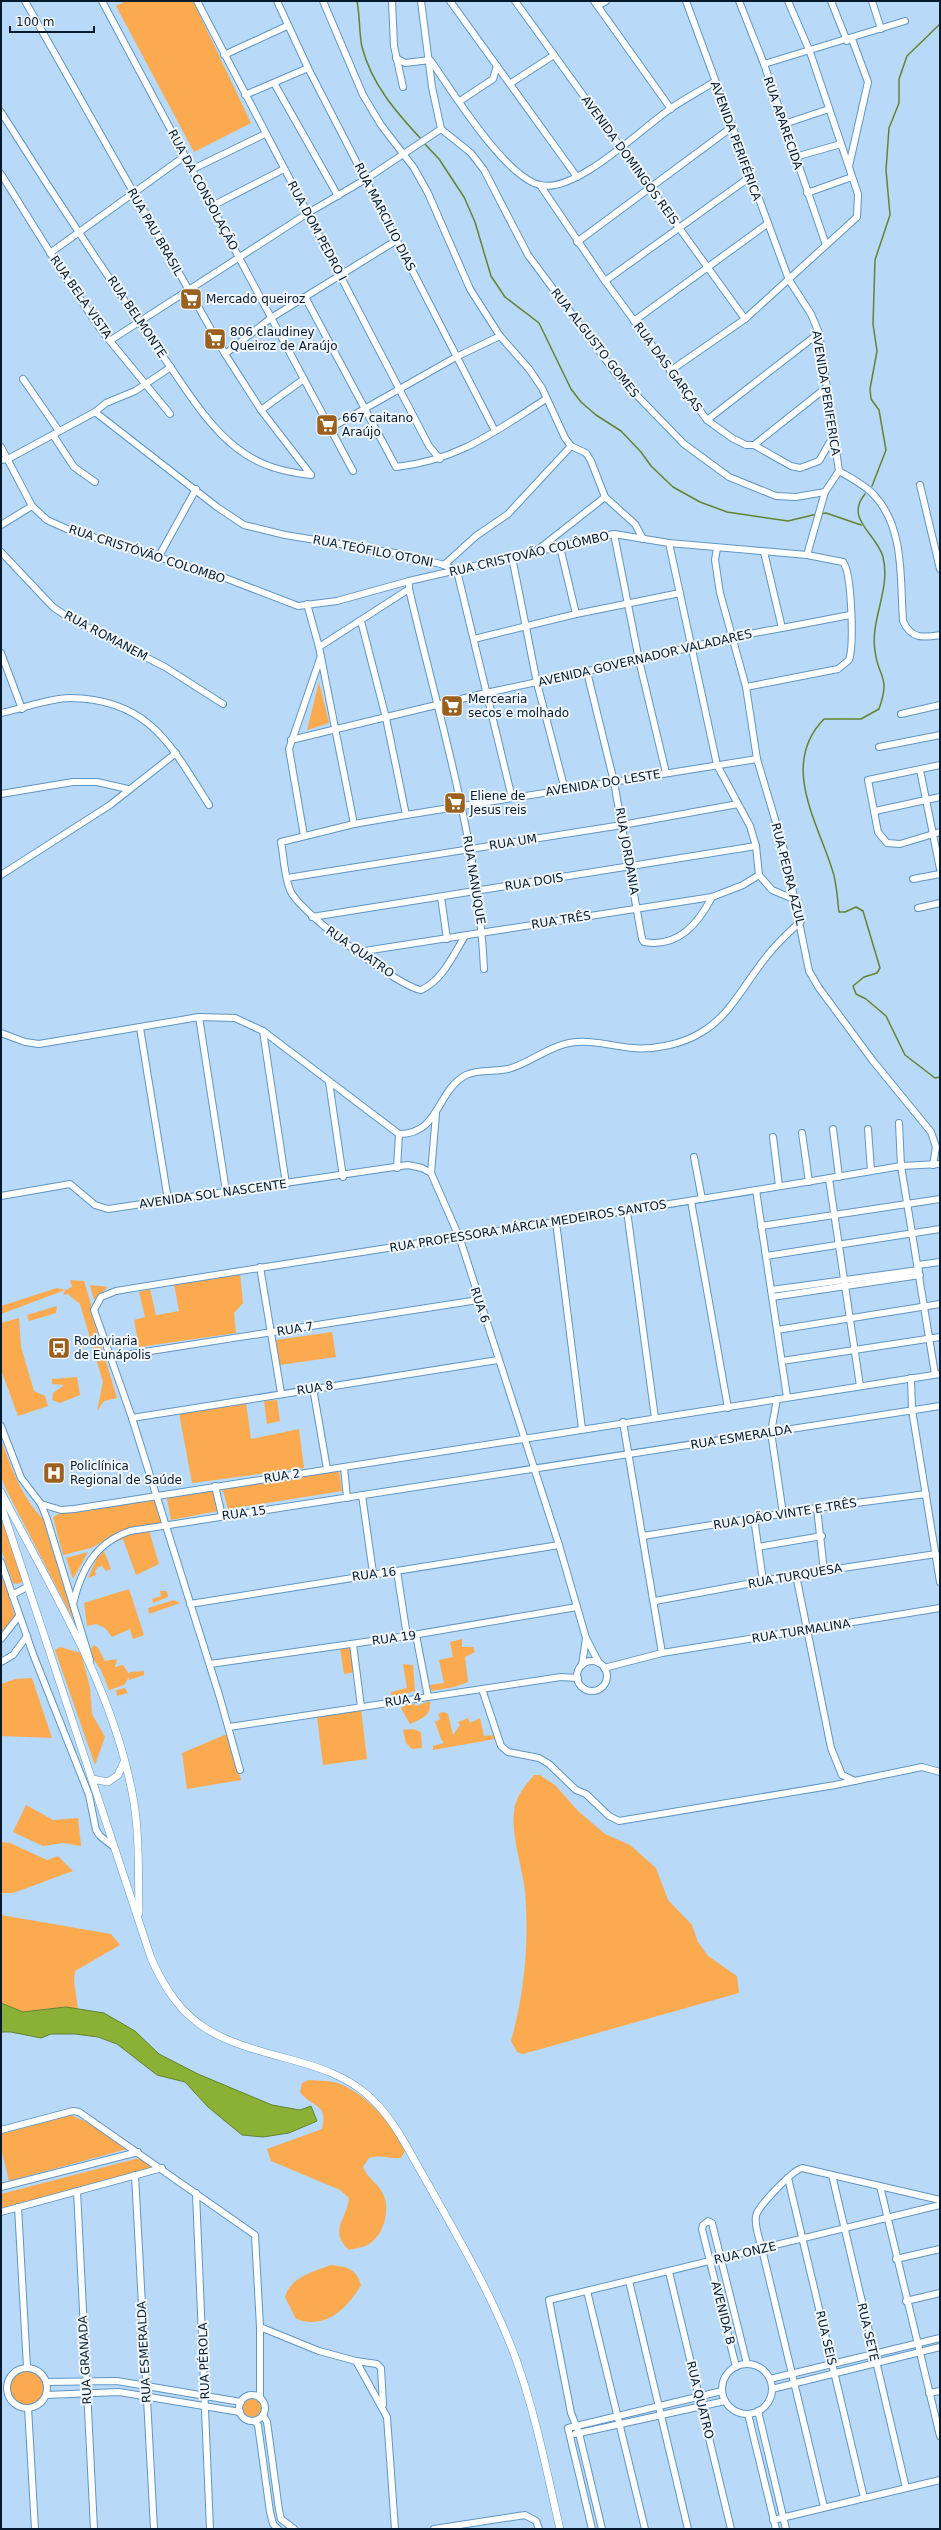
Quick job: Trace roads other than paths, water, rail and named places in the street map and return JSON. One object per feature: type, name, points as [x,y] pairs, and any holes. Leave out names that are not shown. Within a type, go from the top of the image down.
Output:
[{"type":"main road","points":[[1,1492],[91,1662],[124,1762],[135,1813],[139,1922]]},
{"type":"main road","points":[[1,1505],[151,1958],[162,1983],[189,2017],[229,2042],[318,2068],[351,2082],[380,2107],[399,2134],[490,2298],[516,2360],[532,2408],[560,2529]]},
{"type":"main road","points":[[92,1780],[108,1782],[118,1775],[124,1762]]},
{"type":"street","name":"RUA PAU BRASIL","points":[[25,1],[225,354],[261,410],[311,475]]},
{"type":"street","name":"RUA DA CONSOLAÇÃO","points":[[102,1],[304,379]]},
{"type":"street","name":"RUA DOM PEDRO I","points":[[197,1],[429,446],[440,460]]},
{"type":"street","name":"RUA MARCILIO DIAS","points":[[277,1],[287,26],[308,68],[495,431]]},
{"type":"street","points":[[323,1],[358,86],[381,125],[402,155],[414,168],[428,193],[440,216],[464,279],[500,336],[529,369],[542,388],[562,434],[571,446],[586,453],[591,460],[604,496],[635,524],[643,539]]},
{"type":"street","points":[[392,1],[392,28],[402,87]]},
{"type":"street","points":[[111,340],[308,213],[366,179],[441,129],[421,1]]},
{"type":"street","points":[[450,1],[511,83],[577,177]]},
{"type":"street","name":"AVENIDA DOMINGOS REIS","points":[[516,1],[649,188],[745,319]]},
{"type":"street","points":[[606,1],[596,4],[671,109]]},
{"type":"street","name":"AVENIDA PERIFÉRICA","points":[[686,1],[714,82],[789,280]]},
{"type":"street","name":"RUA APARECIDA","points":[[739,1],[764,64],[807,193],[826,244]]},
{"type":"street","points":[[670,371],[745,319],[857,217],[859,206],[858,194],[810,52],[788,1]]},
{"type":"street","points":[[831,1],[868,82],[849,167]]},
{"type":"street","points":[[872,1],[881,29]]},
{"type":"street","points":[[764,64],[810,52],[905,22]]},
{"type":"street","points":[[224,55],[287,26]]},
{"type":"street","points":[[511,83],[554,55]]},
{"type":"street","points":[[396,58],[411,63],[430,60]]},
{"type":"street","points":[[430,60],[500,157],[540,185],[560,183],[577,177],[671,109],[714,82]]},
{"type":"street","points":[[460,101],[493,79],[497,66]]},
{"type":"street","points":[[245,95],[274,84],[308,68]]},
{"type":"street","points":[[274,84],[338,196]]},
{"type":"street","points":[[784,124],[829,109]]},
{"type":"street","name":"RUA BELMONTE","points":[[1,112],[79,232],[171,367],[207,416],[238,448],[264,465],[282,471],[311,475]]},
{"type":"street","points":[[577,242],[732,127]]},
{"type":"street","name":"RUA ALGUSTO GOMES","points":[[441,129],[471,153],[484,170],[528,255],[617,375],[684,444],[728,477],[776,496],[796,497],[825,492]]},
{"type":"street","points":[[193,169],[265,134]]},
{"type":"street","points":[[795,157],[841,144]]},
{"type":"street","points":[[50,253],[185,156]]},
{"type":"street","points":[[212,206],[284,169]]},
{"type":"street","name":"RUA BELA VISTA","points":[[1,174],[50,253],[101,330],[111,340],[170,414]]},
{"type":"street","points":[[605,281],[680,229],[750,177]]},
{"type":"street","points":[[807,193],[852,177]]},
{"type":"street","name":"RUA DAS GARÇAS","points":[[540,185],[577,242],[707,420],[732,438],[746,445],[754,445],[791,466],[800,468],[815,463],[822,458],[834,435]]},
{"type":"street","points":[[634,322],[767,224]]},
{"type":"street","points":[[225,354],[271,318],[397,240]]},
{"type":"street","name":"AVENIDA PERIFERICA","points":[[789,280],[814,319],[819,333],[839,471],[875,496],[888,517],[900,562],[903,621],[912,634],[928,637],[940,635]]},
{"type":"street","points":[[305,297],[396,467],[440,460],[495,431],[546,399]]},
{"type":"street","points":[[707,420],[819,333]]},
{"type":"street","points":[[329,429],[456,357],[500,336]]},
{"type":"street","points":[[4,459],[95,412],[106,403],[135,391],[171,367]]},
{"type":"street","points":[[23,379],[59,431]]},
{"type":"street","points":[[261,410],[304,379],[329,429],[353,471]]},
{"type":"street","points":[[754,445],[827,388]]},
{"type":"street","name":"RUA TEÓFILO OTONI","points":[[95,412],[235,520],[252,528],[407,555],[444,565],[457,571]]},
{"type":"street","points":[[52,435],[74,467],[95,482]]},
{"type":"street","points":[[444,565],[476,536],[508,514],[571,446]]},
{"type":"street","name":"RUA CRISTÓVÃO COLOMBO","points":[[1,447],[4,459],[32,506],[47,520],[67,529],[220,576],[291,604],[307,604]]},
{"type":"street","points":[[807,555],[825,492],[839,471]]},
{"type":"street","points":[[920,485],[937,540],[940,569]]},
{"type":"street","points":[[158,558],[196,489]]},
{"type":"street","points":[[535,552],[604,496]]},
{"type":"street","points":[[1,524],[32,506]]},
{"type":"street","points":[[614,534],[639,660],[666,773]]},
{"type":"street","name":"RUA CRISTOVÃO COLÔMBO","points":[[307,604],[337,601],[409,582],[614,534],[669,543],[807,555],[840,560],[846,565],[850,615],[849,660],[838,669],[746,687]]},
{"type":"street","points":[[669,543],[717,765],[750,826],[756,846],[759,875],[772,890],[796,900]]},
{"type":"street","points":[[560,547],[576,614]]},
{"type":"street","name":"RUA PEDRA AZUL","points":[[717,548],[715,560],[716,573],[746,687],[757,759],[785,853],[801,921],[808,966],[813,980],[934,1138],[940,1143]]},
{"type":"street","name":"RUA ROMANEM","points":[[1,552],[53,607],[69,618],[165,667],[223,704]]},
{"type":"street","points":[[764,552],[782,628]]},
{"type":"street","points":[[512,558],[537,683],[565,790]]},
{"type":"street","points":[[457,571],[512,798]]},
{"type":"street","name":"RUA NANUQUE","points":[[409,582],[409,589],[461,806],[482,932],[484,969]]},
{"type":"street","points":[[319,647],[361,622],[409,589]]},
{"type":"street","points":[[474,639],[628,602],[680,593]]},
{"type":"street","points":[[307,604],[321,656],[354,824]]},
{"type":"street","name":"AVENIDA GOVERNADOR VALADARES","points":[[292,740],[386,718],[436,704],[587,672],[732,637],[850,615]]},
{"type":"street","points":[[361,622],[386,718],[406,815]]},
{"type":"street","points":[[1,653],[22,708]]},
{"type":"street","points":[[304,836],[289,749],[321,656]]},
{"type":"street","name":"RUA JORDANIA","points":[[587,672],[614,782],[642,939],[644,942],[658,942],[679,938],[691,930],[703,915],[712,897]]},
{"type":"street","points":[[1,713],[68,698],[91,700],[128,710],[145,719],[176,753],[208,804]]},
{"type":"street","points":[[901,714],[940,705]]},
{"type":"street","points":[[879,747],[940,735]]},
{"type":"street","points":[[1,875],[110,805],[128,788],[176,753]]},
{"type":"street","name":"AVENIDA DO LESTE","points":[[281,842],[354,824],[757,759]]},
{"type":"street","points":[[940,765],[868,780],[878,832],[889,844],[905,843],[940,832]]},
{"type":"street","points":[[920,770],[940,869]]},
{"type":"street","points":[[1,794],[73,782],[97,782],[128,788]]},
{"type":"street","points":[[875,811],[940,797]]},
{"type":"street","name":"RUA UM","points":[[287,878],[622,825],[738,804]]},
{"type":"street","name":"RUA QUATRO","points":[[281,842],[291,892],[312,917],[358,952],[407,986],[421,990],[432,983],[442,973],[465,936]]},
{"type":"street","name":"RUA DOIS","points":[[312,917],[756,846]]},
{"type":"street","points":[[913,879],[940,874]]},
{"type":"street","name":"RUA TRÊS","points":[[358,952],[712,897],[743,884],[759,875]]},
{"type":"street","points":[[440,897],[447,939]]},
{"type":"street","points":[[918,908],[940,903]]},
{"type":"street","points":[[1,1033],[25,1042],[39,1044],[199,1017],[235,1018],[264,1031],[399,1134],[409,1134],[423,1127],[436,1114],[450,1088],[466,1075],[508,1069],[555,1047],[569,1043],[587,1042],[649,1049],[673,1044],[702,1032],[721,1017],[767,955],[801,921]]},
{"type":"street","points":[[199,1017],[226,1191]]},
{"type":"street","points":[[140,1028],[168,1200]]},
{"type":"street","points":[[264,1031],[286,1184]]},
{"type":"street","points":[[329,1082],[343,1177]]},
{"type":"street","points":[[431,1173],[436,1114]]},
{"type":"street","points":[[899,1123],[901,1166],[937,1374]]},
{"type":"street","points":[[833,1129],[840,1177]]},
{"type":"street","points":[[868,1129],[872,1171]]},
{"type":"street","points":[[802,1133],[809,1182]]},
{"type":"street","points":[[396,1168],[399,1134]]},
{"type":"street","points":[[772,1137],[779,1186]]},
{"type":"street","points":[[933,1165],[936,1154],[934,1138]]},
{"type":"street","points":[[694,1157],[702,1199]]},
{"type":"street","name":"RUA PROFESSORA MÁRCIA MEDEIROS SANTOS","points":[[156,1496],[112,1357],[94,1310],[101,1297],[116,1291],[260,1267],[460,1238],[829,1179],[901,1166],[940,1164]]},
{"type":"street","name":"AVENIDA SOL NASCENTE","points":[[1,1196],[70,1184],[95,1205],[108,1209],[226,1191],[343,1177],[408,1166],[422,1168],[431,1173]]},
{"type":"street","name":"RUA 6","points":[[431,1173],[460,1238],[478,1300],[559,1545],[586,1638]]},
{"type":"street","points":[[829,1179],[860,1386]]},
{"type":"street","points":[[756,1190],[787,1397]]},
{"type":"street","points":[[761,1226],[940,1199]]},
{"type":"street","points":[[691,1200],[728,1408]]},
{"type":"street","points":[[627,1211],[655,1418]]},
{"type":"street","points":[[556,1222],[582,1429]]},
{"type":"street","points":[[766,1256],[840,1246],[940,1229]]},
{"type":"street","points":[[771,1294],[919,1270],[940,1262]]},
{"type":"street","points":[[260,1267],[281,1393]]},
{"type":"street","name":"RUA 7","points":[[112,1357],[478,1300]]},
{"type":"street","points":[[777,1330],[940,1304]]},
{"type":"street","points":[[782,1361],[940,1336]]},
{"type":"street","name":"RUA 8","points":[[132,1418],[281,1393],[498,1360]]},
{"type":"street","name":"RUA 2","points":[[41,1504],[61,1510],[74,1509],[524,1439],[623,1422],[728,1408],[787,1397],[937,1374]]},
{"type":"street","points":[[911,1378],[912,1410],[940,1582]]},
{"type":"street","points":[[313,1388],[326,1469]]},
{"type":"street","points":[[777,1399],[771,1432],[783,1514]]},
{"type":"street","name":"RUA ESMERALDA","points":[[533,1468],[940,1406]]},
{"type":"street","points":[[623,1422],[655,1601],[662,1653]]},
{"type":"street","points":[[1,1426],[20,1478],[41,1504],[74,1604],[91,1662]]},
{"type":"street","points":[[344,1467],[347,1498]]},
{"type":"street","name":"RUA 15","points":[[74,1604],[80,1579],[92,1557],[105,1543],[130,1531],[166,1527],[222,1516],[406,1489],[533,1468]]},
{"type":"street","points":[[215,1486],[222,1516]]},
{"type":"street","name":"RUA JOÃO VINTE E TRÊS","points":[[643,1536],[817,1508],[926,1494]]},
{"type":"street","points":[[362,1495],[373,1573]]},
{"type":"street","points":[[156,1496],[210,1664],[240,1770]]},
{"type":"street","points":[[817,1508],[822,1536],[824,1571]]},
{"type":"street","points":[[754,1518],[763,1581]]},
{"type":"street","points":[[758,1547],[822,1536]]},
{"type":"street","name":"RUA 16","points":[[190,1604],[373,1573],[397,1571],[559,1545]]},
{"type":"street","name":"RUA TURQUESA","points":[[655,1601],[796,1575],[936,1554]]},
{"type":"street","points":[[1,1562],[19,1616],[89,1795],[96,1830],[100,1836],[114,1847]]},
{"type":"street","points":[[397,1571],[407,1636]]},
{"type":"street","points":[[796,1575],[806,1631],[818,1678],[831,1748],[842,1775],[855,1782]]},
{"type":"street","points":[[12,1596],[27,1587]]},
{"type":"street","name":"RUA 19","points":[[210,1664],[416,1635],[577,1607]]},
{"type":"street","name":"RUA TURMALINA","points":[[604,1668],[662,1653],[806,1631],[940,1608]]},
{"type":"street","points":[[1,1639],[19,1616]]},
{"type":"street","points":[[416,1635],[428,1697]]},
{"type":"street","points":[[1,1662],[13,1655],[27,1636]]},
{"type":"street","points":[[586,1638],[599,1663],[604,1668],[606,1681],[599,1689],[586,1689],[578,1678],[582,1665],[586,1638]]},
{"type":"street","points":[[353,1644],[361,1707]]},
{"type":"street","points":[[582,1665],[592,1661],[599,1663]]},
{"type":"street","name":"RUA 4","points":[[229,1728],[482,1689],[561,1678],[578,1678]]},
{"type":"street","points":[[482,1689],[501,1746],[508,1752],[539,1758],[549,1764],[576,1790],[586,1794],[609,1816],[619,1821],[855,1782],[922,1767],[940,1772]]},
{"type":"street","points":[[1,2130],[73,2111],[79,2112],[162,2168],[255,2235],[260,2327],[260,2398],[265,2407],[263,2415],[254,2421]]},
{"type":"street","points":[[2,2185],[138,2152]]},
{"type":"street","points":[[1,2212],[162,2168]]},
{"type":"street","points":[[824,2508],[762,2249],[756,2222],[757,2211],[788,2178],[802,2168],[940,2200]]},
{"type":"street","name":"RUA SETE","points":[[832,2175],[873,2355],[906,2488]]},
{"type":"street","name":"RUA ESMERALDA","points":[[135,2176],[154,2529]]},
{"type":"street","name":"RUA SEIS","points":[[788,2178],[864,2498]]},
{"type":"street","points":[[880,2186],[906,2301],[940,2436]]},
{"type":"street","name":"RUA GRANADA","points":[[77,2191],[94,2529]]},
{"type":"street","name":"RUA PÉROLA","points":[[196,2193],[210,2529]]},
{"type":"street","name":"RUA ONZE","points":[[571,2413],[549,2300],[940,2205]]},
{"type":"street","points":[[18,2207],[27,2367]]},
{"type":"street","name":"AVENIDA B","points":[[736,2367],[702,2227],[708,2222],[712,2223],[747,2364]]},
{"type":"street","points":[[896,2259],[940,2249]]},
{"type":"street","name":"RUA QUATRO","points":[[669,2272],[731,2529]]},
{"type":"street","points":[[629,2281],[688,2529]]},
{"type":"street","points":[[587,2291],[645,2529]]},
{"type":"street","points":[[906,2301],[940,2293]]},
{"type":"street","points":[[260,2327],[319,2352],[356,2361],[377,2364],[381,2368],[383,2406]]},
{"type":"street","points":[[770,2379],[940,2338]]},
{"type":"street","points":[[772,2389],[940,2347]]},
{"type":"street","points":[[356,2361],[383,2406],[387,2416],[395,2529]]},
{"type":"street","points":[[747,2364],[759,2368],[770,2379],[772,2389],[768,2401],[758,2411],[748,2414],[734,2411],[725,2401],[722,2391],[725,2377],[736,2367],[747,2364]]},
{"type":"street","points":[[27,2367],[39,2372],[46,2382],[46,2395],[38,2405],[28,2408],[14,2404],[4,2393],[4,2385],[15,2371],[27,2367]]},
{"type":"street","points":[[46,2382],[117,2381],[241,2402],[250,2396],[260,2398]]},
{"type":"street","points":[[929,2393],[940,2390]]},
{"type":"street","points":[[568,2428],[722,2391]]},
{"type":"street","points":[[46,2395],[86,2392],[119,2392],[240,2412],[247,2420],[254,2421],[258,2425],[270,2512],[277,2528],[284,2521]]},
{"type":"street","points":[[570,2436],[660,2414],[725,2401]]},
{"type":"street","points":[[240,2412],[241,2402]]},
{"type":"street","points":[[28,2408],[35,2529]]},
{"type":"street","points":[[758,2411],[786,2529]]},
{"type":"street","points":[[571,2413],[577,2426],[602,2529]]},
{"type":"street","points":[[571,2413],[568,2428],[592,2529]]},
{"type":"street","points":[[748,2414],[776,2529]]},
{"type":"street","points":[[263,2415],[267,2422],[278,2510],[284,2521],[294,2529]]},
{"type":"street","points":[[774,2520],[940,2480]]},
{"type":"street","points":[[434,2529],[525,2515],[536,2521],[539,2529]]},
{"type":"waterway","points":[[357,1],[362,47],[372,74],[394,108],[422,140]]},
{"type":"waterway","points":[[872,486],[886,450],[879,410],[871,399],[870,389],[877,351],[873,324],[875,260],[890,215],[886,170],[889,128],[899,103],[899,79],[907,56],[940,24]]},
{"type":"waterway","points":[[424,143],[439,159],[464,197],[475,222],[491,276],[505,297],[539,323],[571,389],[581,402],[596,415],[621,431],[641,452],[651,466],[673,487],[700,502],[727,512],[788,521],[817,514]]},
{"type":"waterway","points":[[865,494],[859,503],[858,511],[860,519],[880,549],[885,569],[883,593],[875,627],[874,639],[875,651],[883,677],[884,689],[879,709],[861,719],[824,719],[811,736],[805,755],[803,774],[811,812],[834,874],[839,912],[845,912],[856,907],[863,911],[880,968],[877,973],[864,977],[853,986],[856,994],[866,999],[886,1016],[905,1055],[935,1078],[940,1077]]},
{"type":"waterway","points":[[820,514],[826,513],[861,525]]},
{"type":"place","name":"Mercado queiroz","points":[[191,299]]},
{"type":"place","name":"806 claudiney Queiroz de Araújo","points":[[215,339]]},
{"type":"place","name":"667 caitano Araújo","points":[[327,425]]},
{"type":"place","name":"Mercearia secos e molhado","points":[[452,706]]},
{"type":"place","name":"Eliene de Jesus reis","points":[[455,803]]},
{"type":"place","name":"Rodoviaria de Eunápolis","points":[[59,1348]]},
{"type":"place","name":"Policlínica Regional de Saúde","points":[[54,1473]]}]
